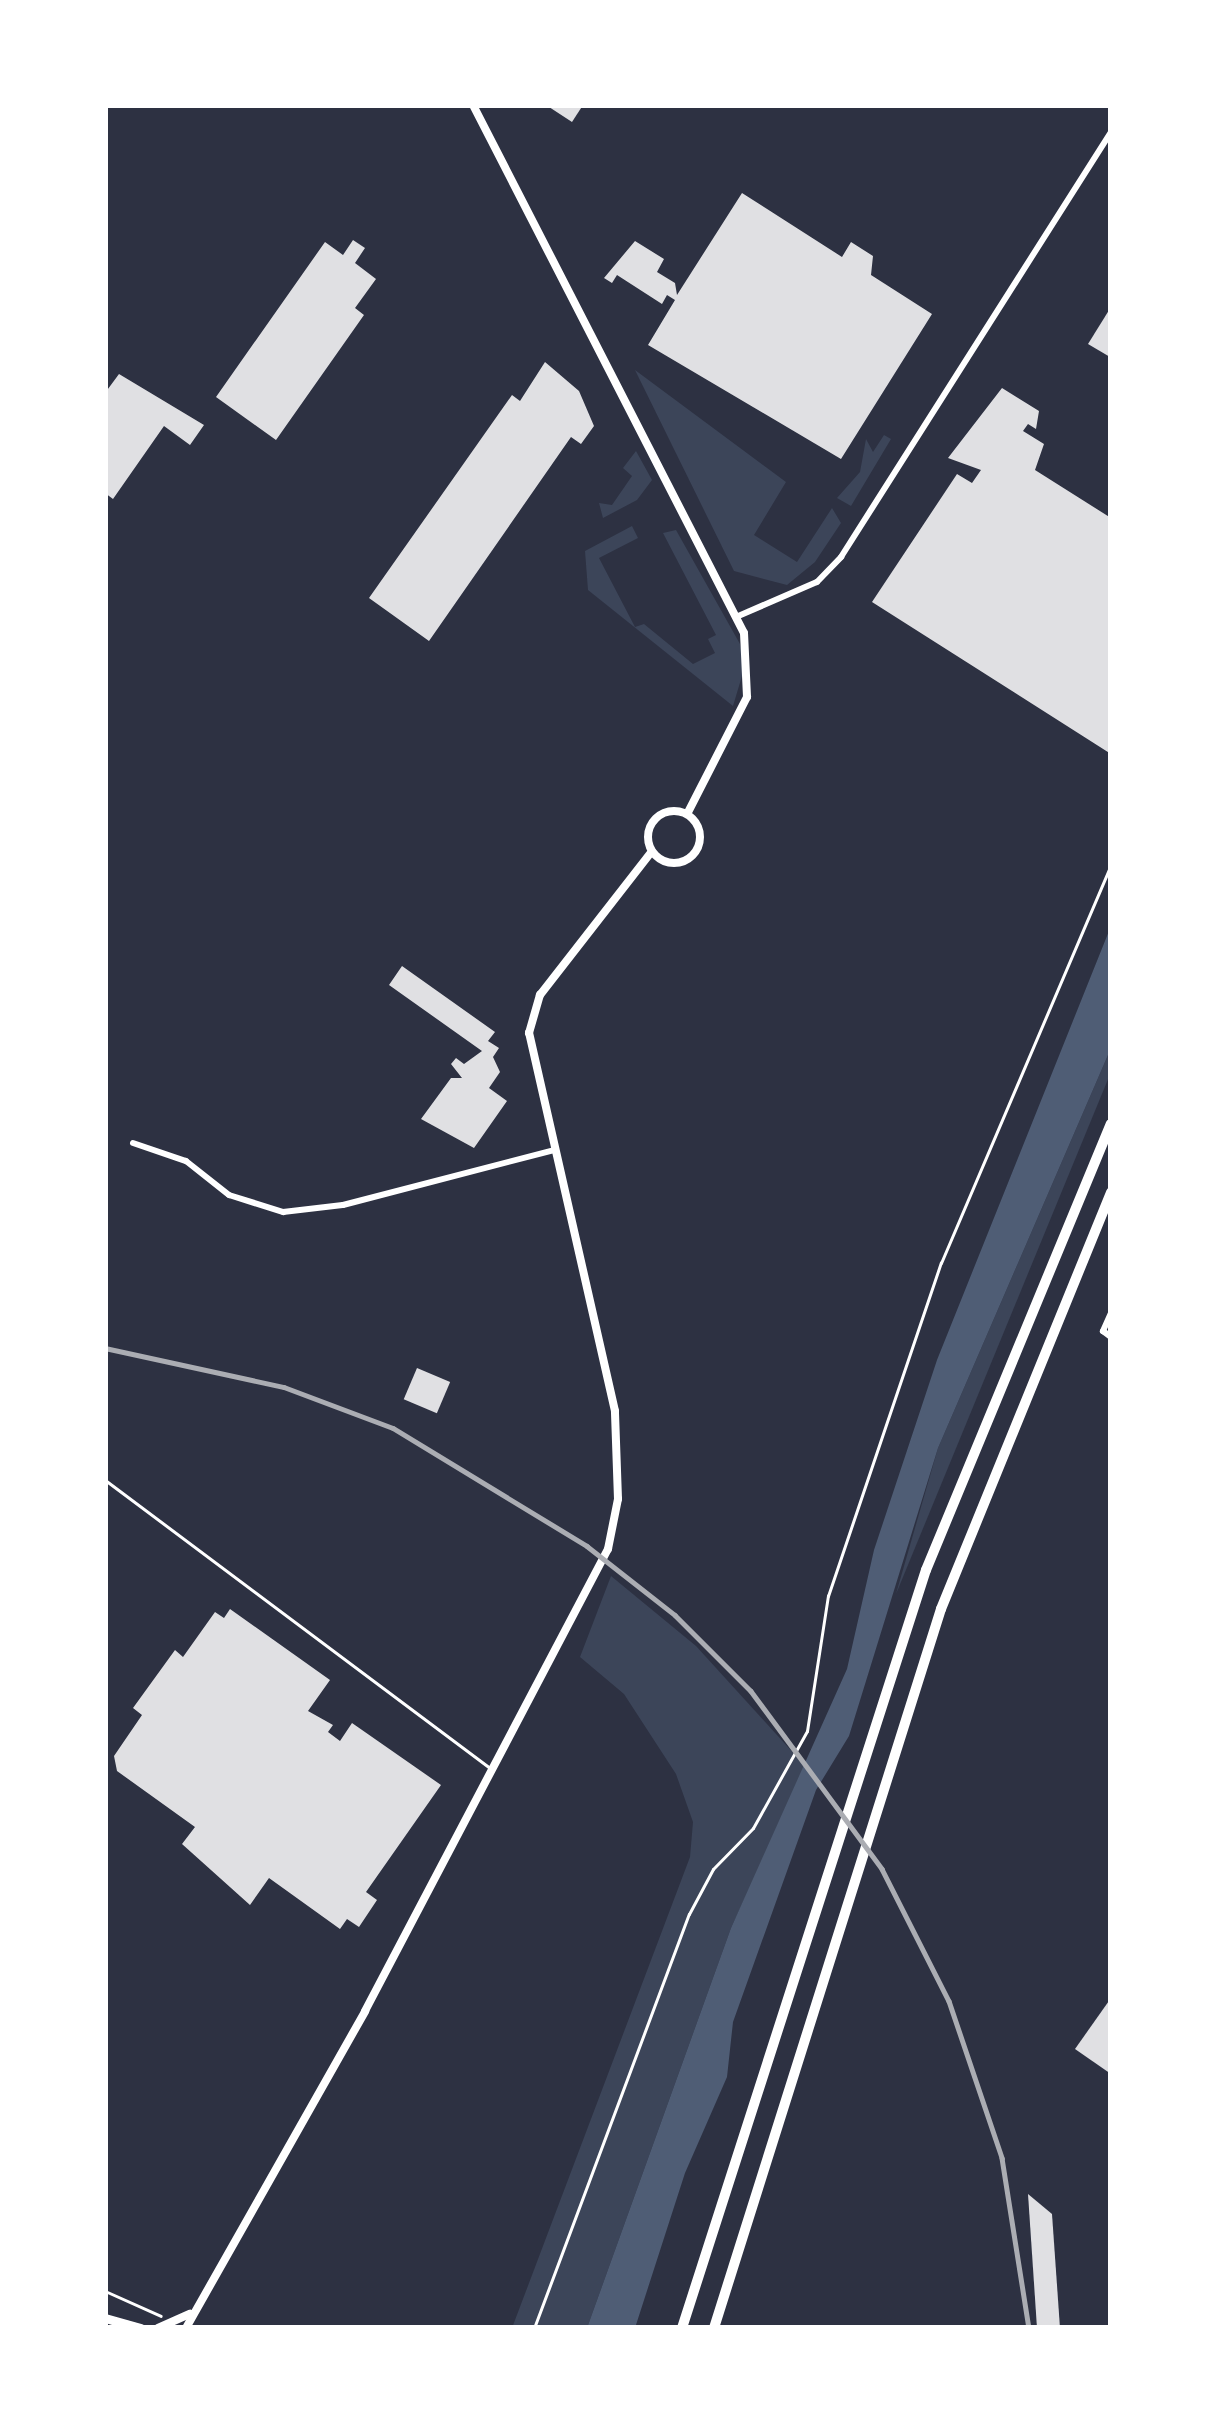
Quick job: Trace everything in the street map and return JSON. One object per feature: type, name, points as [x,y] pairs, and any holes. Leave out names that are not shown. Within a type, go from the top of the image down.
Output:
[{"type":"highway","points":[[682,2328],[926,1570],[1028,1309],[1111,1124]]},
{"type":"highway","points":[[714,2328],[870,1824],[969,1529],[1111,1192]]},
{"type":"main road","points":[[105,2318],[116,2328]]},
{"type":"main road","points":[[105,2318],[158,2328]]},
{"type":"street","points":[[473,105],[736,617],[750,665],[747,698],[687,814]]},
{"type":"street","points":[[736,617],[813,584],[841,557],[1111,132]]},
{"type":"street","points":[[186,2328],[494,1772],[603,1565],[618,1499],[615,1411],[533,1063],[531,1014],[652,851],[655,819],[687,814]]},
{"type":"street","points":[[652,851],[672,863],[693,855],[700,833],[687,814]]},
{"type":"street","points":[[133,1143],[186,1161],[229,1195],[283,1212],[344,1205],[554,1150]]},
{"type":"street","points":[[1111,1313],[1103,1331],[1111,1337]]},
{"type":"street","points":[[158,2328],[191,2313]]},
{"type":"lane","points":[[105,1480],[494,1772]]},
{"type":"path","points":[[534,2328],[689,1914],[713,1869],[753,1828],[807,1731],[829,1596],[940,1263],[1111,864]]},
{"type":"path","points":[[105,2291],[171,2322]]},
{"type":"shaded area","points":[[635,370],[786,482],[754,535],[797,562],[832,508],[841,523],[815,562],[787,585],[734,571]]},
{"type":"shaded area","points":[[884,435],[891,439],[851,506],[837,498],[860,472],[866,439],[873,452]]},
{"type":"shaded area","points":[[636,451],[652,480],[637,500],[603,518],[599,503],[612,505],[632,476],[623,468]]},
{"type":"shaded area","points":[[632,526],[638,538],[599,558],[635,627],[644,624],[693,664],[715,653],[708,639],[716,635],[663,533],[676,530],[740,644],[745,666],[733,706],[588,590],[585,551]]},
{"type":"shaded area","points":[[1111,926],[1111,1048],[938,1448],[849,1736],[816,1790],[733,2022],[727,2077],[685,2173],[635,2328],[587,2328],[731,1928],[847,1669],[874,1550],[937,1360]]},
{"type":"shaded area","points":[[1111,1048],[1111,1072],[896,1594],[938,1448]]},
{"type":"shaded area","points":[[611,1576],[696,1646],[806,1767],[731,1928],[587,2328],[512,2328],[690,1857],[693,1822],[676,1774],[624,1694],[580,1657]]},
{"type":"building","points":[[546,105],[583,105],[572,122]]},
{"type":"building","points":[[742,193],[842,257],[851,242],[873,256],[871,275],[932,314],[841,459],[648,345],[675,300],[667,295],[662,304],[617,275],[612,283],[604,278],[635,241],[664,259],[657,272],[675,283],[677,295]]},
{"type":"building","points":[[353,240],[365,248],[355,263],[376,279],[355,308],[364,315],[276,440],[216,397],[325,242],[343,255]]},
{"type":"building","points":[[1111,307],[1111,355],[1110,357],[1088,344]]},
{"type":"building","points":[[545,362],[579,391],[594,426],[581,444],[571,437],[429,641],[369,598],[512,395],[520,401]]},
{"type":"building","points":[[119,374],[204,425],[190,445],[164,426],[113,499],[105,493],[105,393]]},
{"type":"building","points":[[1002,388],[1039,411],[1036,429],[1028,424],[1023,431],[1044,444],[1035,470],[1111,518],[1111,754],[872,602],[957,474],[972,483],[981,470],[948,458]]},
{"type":"building","points":[[402,966],[495,1032],[488,1041],[499,1048],[493,1057],[500,1072],[489,1088],[507,1101],[474,1148],[421,1119],[451,1078],[462,1078],[451,1064],[456,1058],[464,1064],[482,1051],[389,985]]},
{"type":"building","points":[[417,1368],[450,1382],[437,1413],[404,1399]]},
{"type":"building","points":[[230,1609],[330,1680],[308,1711],[333,1725],[328,1732],[340,1741],[352,1723],[441,1785],[366,1892],[377,1900],[359,1927],[347,1919],[340,1929],[269,1878],[250,1905],[182,1844],[195,1827],[117,1771],[114,1756],[142,1715],[133,1708],[175,1650],[183,1657],[215,1612],[224,1618]]},
{"type":"building","points":[[1111,1998],[1111,2074],[1075,2049]]},
{"type":"building","points":[[1028,2194],[1052,2214],[1060,2328],[1037,2328]]},
{"type":"railway","points":[[105,1348],[284,1387],[393,1428],[587,1546],[675,1615],[751,1691],[882,1869],[949,2001],[1002,2158],[1029,2328]]}]
